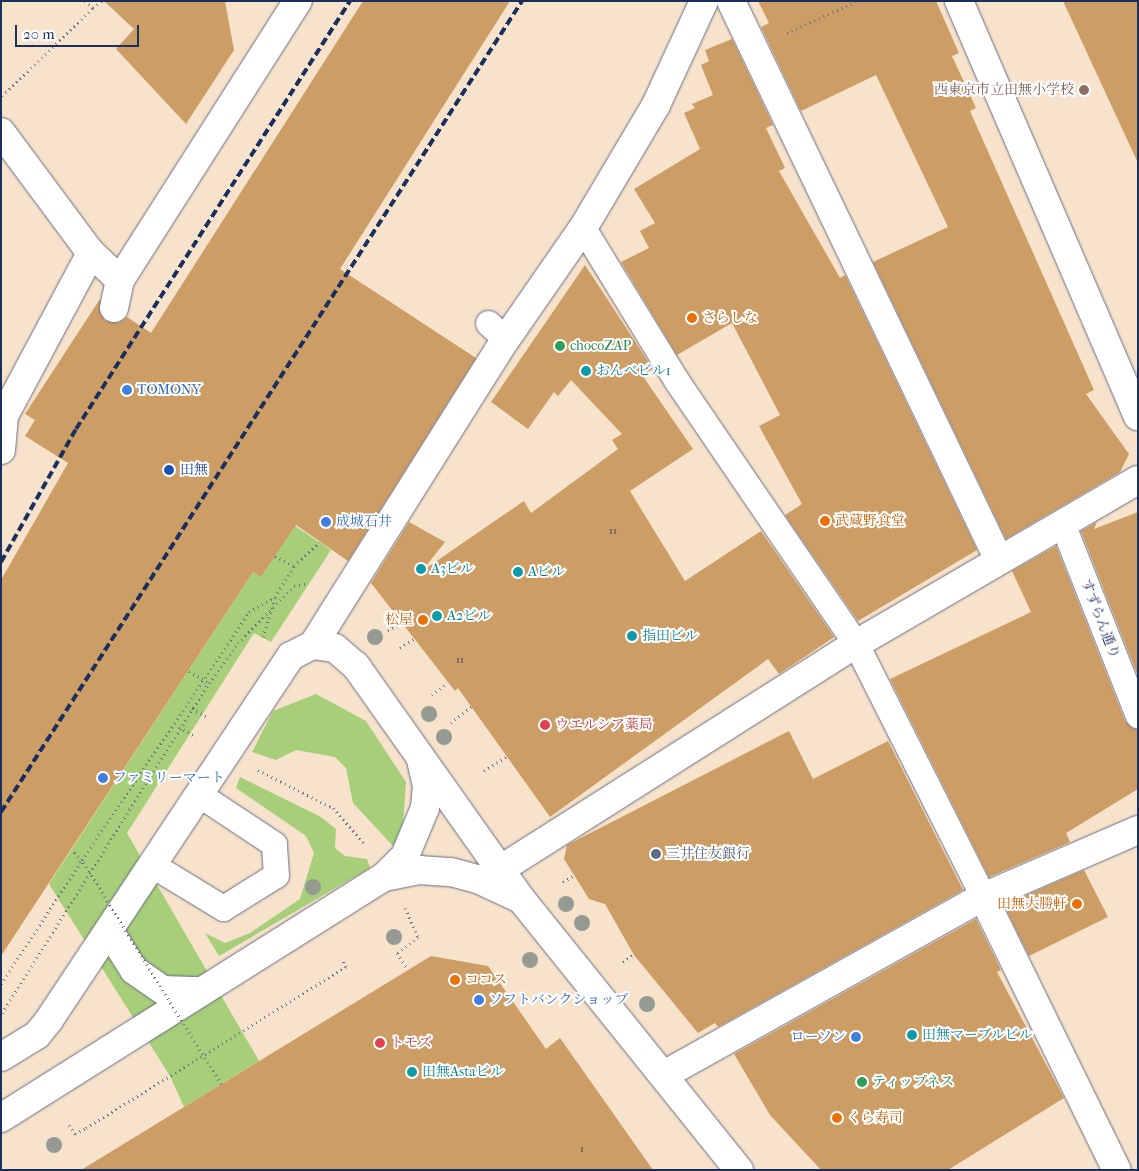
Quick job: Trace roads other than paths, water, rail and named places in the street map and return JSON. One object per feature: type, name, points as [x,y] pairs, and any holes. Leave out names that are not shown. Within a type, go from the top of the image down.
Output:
[{"type":"street","points":[[114,308],[120,280],[298,1]]},
{"type":"street","points":[[1,1057],[37,1035],[110,932],[291,656],[313,645],[497,331],[583,228],[656,105],[704,1]]},
{"type":"street","points":[[731,1],[999,560]]},
{"type":"street","points":[[959,1],[1138,416]]},
{"type":"street","points":[[1,132],[91,253],[120,280]]},
{"type":"street","points":[[1,450],[4,416],[91,253]]},
{"type":"street","points":[[501,868],[856,644],[1138,480]]},
{"type":"street","points":[[313,645],[335,648],[356,666],[522,899],[739,1170]]},
{"type":"street","points":[[1,1118],[200,991],[384,877],[404,856],[426,808],[427,786],[420,754]]},
{"type":"street","points":[[664,1075],[983,897],[1138,830]]},
{"type":"street","points":[[384,877],[419,870],[451,872],[480,880],[522,899]]},
{"type":"street","points":[[983,897],[1115,1169]]},
{"type":"street","points":[[110,932],[134,970],[163,990],[200,991]]},
{"type":"lane","points":[[583,228],[676,380],[856,644],[983,897]]},
{"type":"lane","name":"すずらん通り","points":[[1062,523],[1138,716]]},
{"type":"lane","points":[[154,866],[223,908],[276,875],[274,844],[200,795]]},
{"type":"railway","points":[[1,562],[76,429],[350,1]]},
{"type":"railway","points":[[1,812],[522,1]]},
{"type":"place","name":"西東京市立田無小学校","points":[[1084,90]]},
{"type":"place","name":"さらしな","points":[[692,318]]},
{"type":"place","name":"chocoZAP","points":[[560,346]]},
{"type":"place","name":"おんべビル1","points":[[586,371]]},
{"type":"place","name":"TOMONY","points":[[127,390]]},
{"type":"place","name":"田無","points":[[169,470]]},
{"type":"place","name":"武蔵野食堂","points":[[825,521]]},
{"type":"place","name":"成城石井","points":[[326,522]]},
{"type":"place","name":"A3ビル","points":[[421,569]]},
{"type":"place","name":"Aビル","points":[[518,572]]},
{"type":"place","name":"A2ビル","points":[[437,616]]},
{"type":"place","name":"松屋","points":[[423,620]]},
{"type":"place","name":"指田ビル","points":[[632,636]]},
{"type":"place","name":"ウエルシア薬局","points":[[545,725]]},
{"type":"place","name":"ファミリーマート","points":[[103,778]]},
{"type":"place","name":"三井住友銀行","points":[[656,854]]},
{"type":"place","name":"田無大勝軒","points":[[1077,904]]},
{"type":"place","name":"ココス","points":[[455,980]]},
{"type":"place","name":"ソフトバンクショップ","points":[[479,1000]]},
{"type":"place","name":"田無マーブルビル","points":[[912,1035]]},
{"type":"place","name":"ローソン","points":[[856,1037]]},
{"type":"place","name":"トモズ","points":[[380,1043]]},
{"type":"place","name":"田無Astaビル","points":[[412,1072]]},
{"type":"place","name":"ティップネス","points":[[862,1082]]},
{"type":"place","name":"くら寿司","points":[[837,1118]]}]
